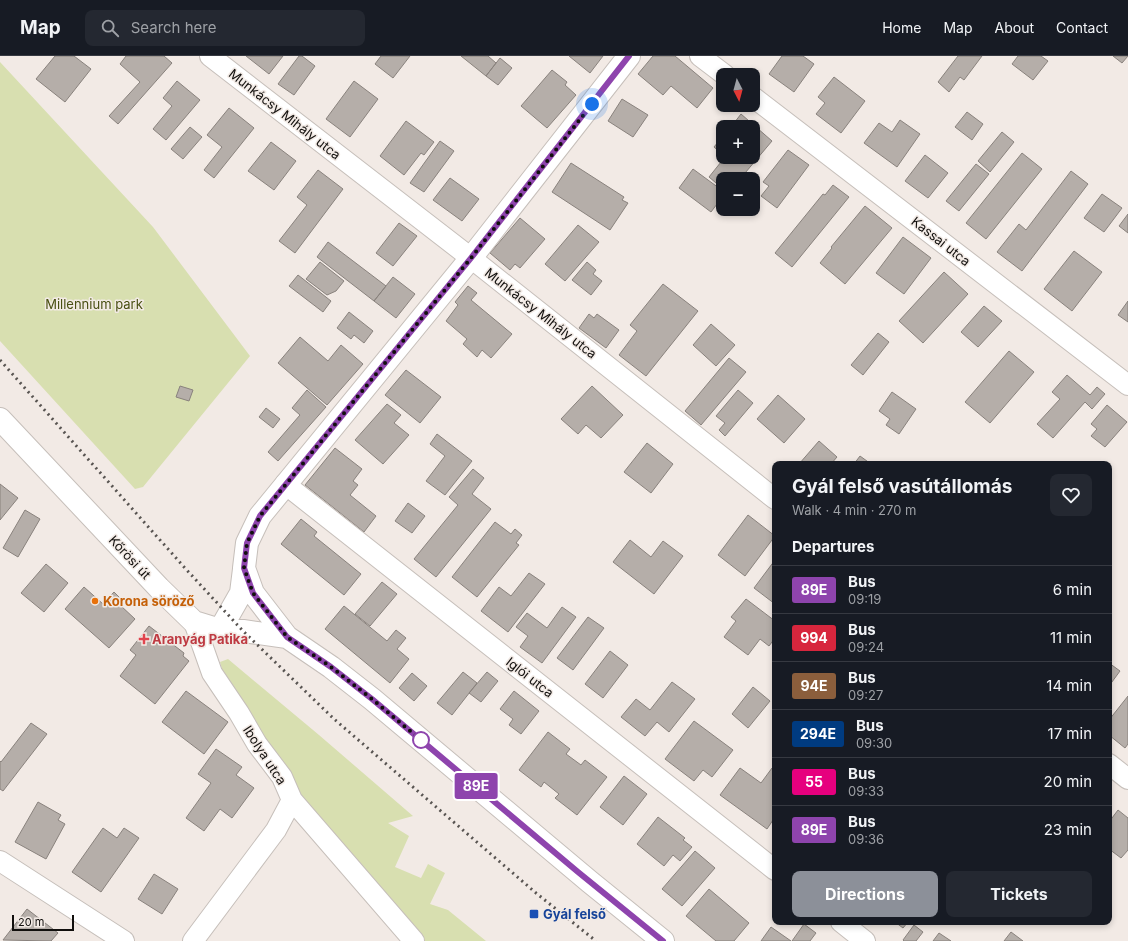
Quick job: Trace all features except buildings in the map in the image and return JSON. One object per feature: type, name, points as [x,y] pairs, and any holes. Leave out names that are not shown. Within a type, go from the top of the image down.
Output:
[{"type":"main road","points":[[220,630],[241,593],[247,543],[260,516],[471,258],[629,56]]},
{"type":"main road","name":"Kőrösi út","points":[[3,429],[194,622],[220,630],[243,631],[287,637],[331,667],[372,699],[578,872],[663,941]]},
{"type":"main road","points":[[244,568],[253,593],[287,637]]},
{"type":"street","name":"Munkácsy Mihály utca","points":[[210,56],[471,258],[772,497]]},
{"type":"street","points":[[700,56],[716,68]]},
{"type":"street","name":"Kassai utca","points":[[760,101],[1128,385]]},
{"type":"street","name":"Iglói utca","points":[[285,484],[772,868]]},
{"type":"street","name":"Ibolya utca","points":[[193,941],[276,830],[292,800],[282,777],[257,744],[239,713],[212,673],[194,622]]},
{"type":"street","points":[[1112,766],[1128,779]]},
{"type":"street","points":[[292,800],[414,941]]},
{"type":"street","points":[[0,861],[124,941]]},
{"type":"street","points":[[845,925],[865,941]]},
{"type":"green space","name":"Millennium park","points":[[0,62],[153,227],[250,356],[143,487],[135,489],[0,341]]},
{"type":"green space","points":[[228,659],[413,816],[388,823],[409,836],[395,867],[421,878],[428,864],[445,873],[430,904],[448,910],[486,941],[421,941],[309,808],[225,679],[220,662]]},
{"type":"railway","points":[[0,360],[184,567],[243,631],[334,719],[536,893],[596,941]]},
{"type":"bus line","name":"89E","points":[[629,56],[471,258],[260,516],[247,543],[244,568],[253,593],[287,637],[331,667],[372,699],[578,872],[663,941]]},
{"type":"place","name":"Korona söröző","points":[[95,601]]},
{"type":"place","name":"Aranyág Patika","points":[[144,639]]},
{"type":"place","name":"Gyál felső","points":[[534,914]]},
{"type":"route","points":[[421,740],[331,667],[287,637],[253,593],[244,568],[247,543],[260,516],[283,486],[292,477],[471,258],[592,104]]}]
